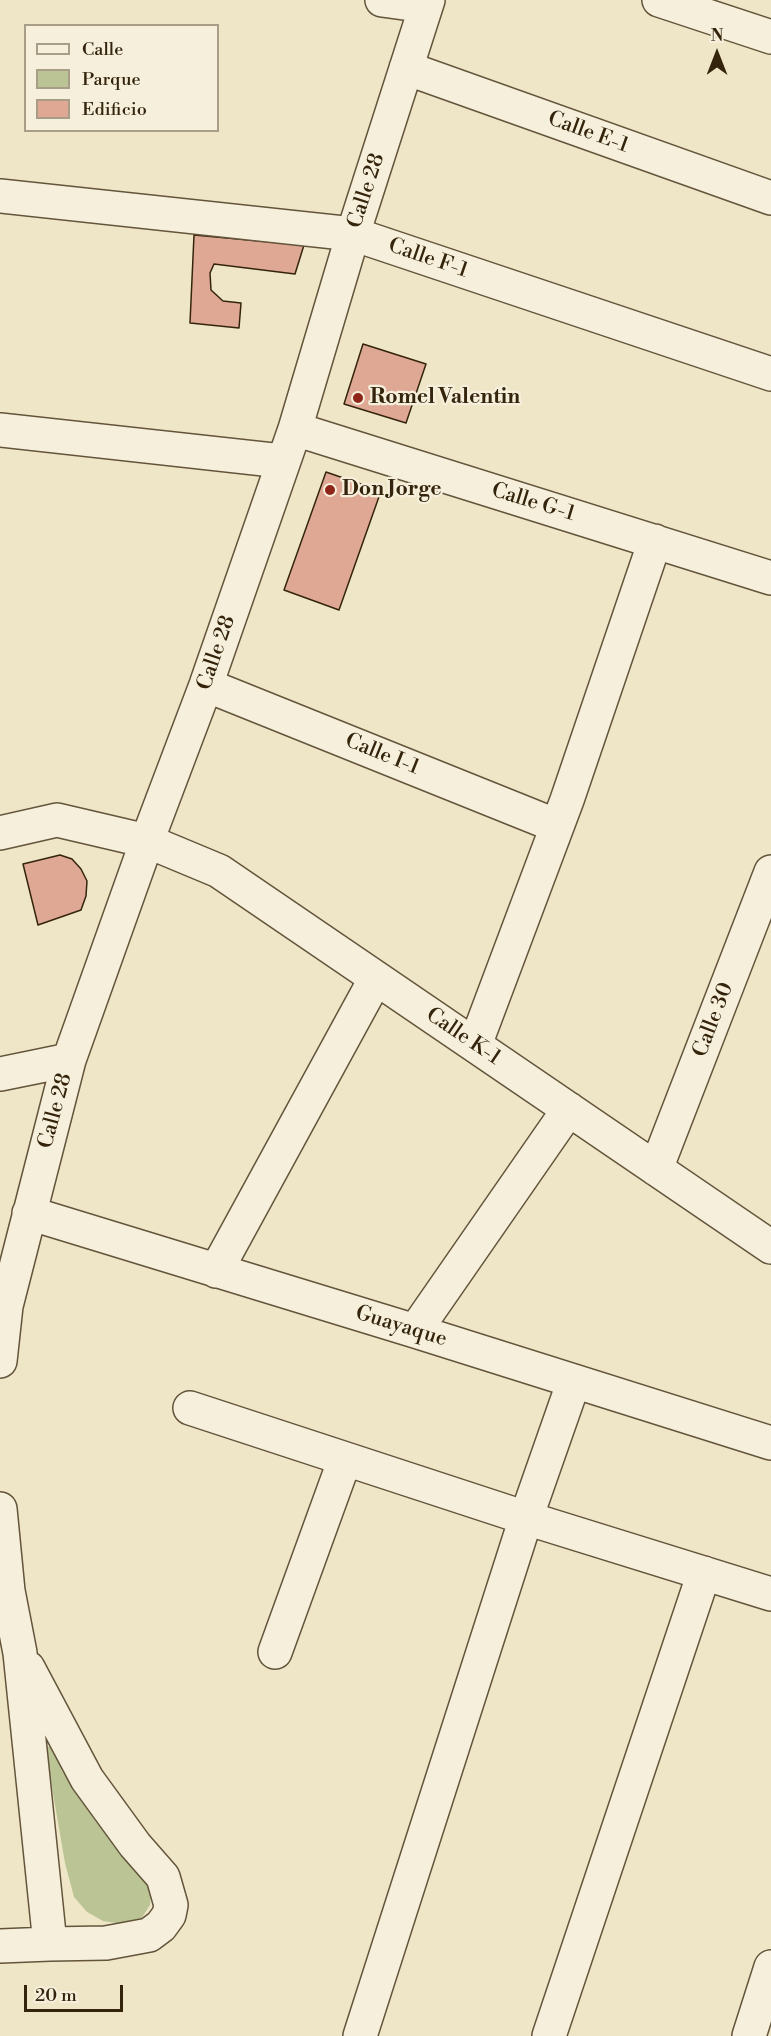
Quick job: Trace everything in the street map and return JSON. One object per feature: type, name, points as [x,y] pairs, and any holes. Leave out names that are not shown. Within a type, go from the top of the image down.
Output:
[{"type":"street","points":[[382,0],[427,3]]},
{"type":"street","points":[[659,0],[771,37]]},
{"type":"street","name":"Calle 28","points":[[0,1361],[3,1306],[30,1213],[69,1060],[147,841],[206,685],[295,429],[353,234],[427,3]]},
{"type":"street","name":"Calle E-1","points":[[406,68],[771,198]]},
{"type":"street","name":"Calle F-1","points":[[0,196],[353,234],[771,374]]},
{"type":"street","name":"Calle G-1","points":[[295,429],[771,578]]},
{"type":"street","points":[[0,430],[282,461]]},
{"type":"street","points":[[475,1045],[557,826],[655,541]]},
{"type":"street","name":"Calle I-1","points":[[206,685],[557,826]]},
{"type":"street","name":"Calle K-1","points":[[0,833],[57,820],[147,841],[219,871],[771,1247]]},
{"type":"street","name":"Calle 30","points":[[656,1169],[771,872]]},
{"type":"street","points":[[216,1271],[376,978]]},
{"type":"street","points":[[0,1074],[69,1060]]},
{"type":"street","points":[[415,1331],[569,1109]]},
{"type":"street","name":"Guayaque","points":[[30,1213],[771,1443]]},
{"type":"street","points":[[360,2036],[526,1518],[574,1381]]},
{"type":"street","points":[[190,1408],[526,1518],[771,1594]]},
{"type":"street","points":[[275,1652],[345,1459]]},
{"type":"street","points":[[0,1509],[4,1592],[20,1653],[87,1779],[135,1845],[163,1877],[171,1905],[169,1915],[161,1926],[148,1935],[106,1943],[26,1945],[20,1653]]},
{"type":"street","points":[[549,2036],[704,1573]]},
{"type":"street","points":[[749,2036],[771,1967]]},
{"type":"green space","points":[[46,1746],[54,1748],[62,1771],[96,1822],[147,1880],[151,1892],[150,1905],[141,1919],[123,1924],[103,1921],[87,1912],[74,1897],[65,1863],[49,1770],[43,1751]]},
{"type":"building","points":[[194,235],[304,245],[295,274],[214,264],[210,273],[211,290],[223,301],[241,303],[239,328],[190,323]]},
{"type":"building","points":[[363,344],[426,364],[406,423],[344,404]]},
{"type":"building","points":[[326,472],[381,491],[339,610],[284,590]]},
{"type":"building","points":[[60,855],[72,859],[81,869],[87,881],[86,896],[81,910],[38,925],[23,864]]},
{"type":"place","name":"Romel Valentin","points":[[358,398]]},
{"type":"place","name":"Don Jorge","points":[[330,490]]}]
